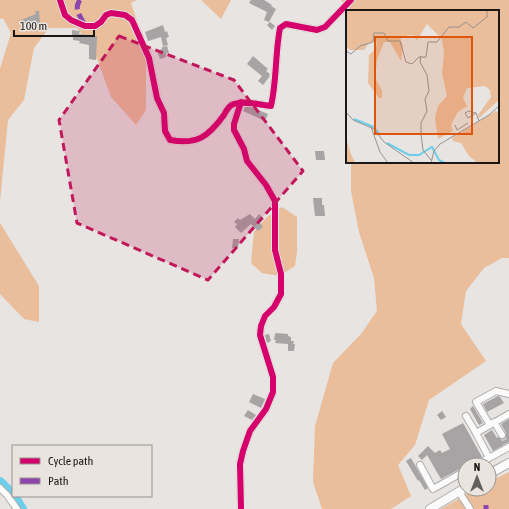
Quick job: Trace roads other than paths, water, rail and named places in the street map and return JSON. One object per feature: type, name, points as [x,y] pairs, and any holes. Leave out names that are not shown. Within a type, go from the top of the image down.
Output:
[{"type":"main road","points":[[497,470],[509,463]]},
{"type":"main road","points":[[430,509],[457,493]]},
{"type":"street","points":[[60,0],[65,15],[71,20],[85,26],[95,26],[101,22],[106,15],[112,13],[125,15],[132,20],[149,58],[157,98],[164,112],[164,131],[170,140],[179,142],[192,141],[204,137],[220,120],[231,105],[241,102],[271,106],[277,42],[280,28],[286,24],[317,30],[325,27],[351,0]]},
{"type":"street","points":[[241,102],[234,124],[234,130],[244,149],[247,161],[266,185],[275,201],[275,250],[282,284],[280,294],[274,306],[265,316],[260,335],[269,359],[273,377],[272,392],[266,409],[250,431],[243,451],[240,464],[241,509]]},
{"type":"street","points":[[502,435],[476,402],[496,391],[509,394]]},
{"type":"street","points":[[476,433],[509,414]]},
{"type":"street","points":[[466,416],[487,455],[508,447]]},
{"type":"street","points":[[420,465],[433,488],[457,475]]},
{"type":"street","points":[[0,488],[7,495],[16,509]]},
{"type":"street","points":[[465,497],[470,509]]},
{"type":"waterway","points":[[0,482],[12,494]]},
{"type":"waterway","points":[[15,497],[22,509]]},
{"type":"tunnel","points":[[502,435],[506,444]]}]
